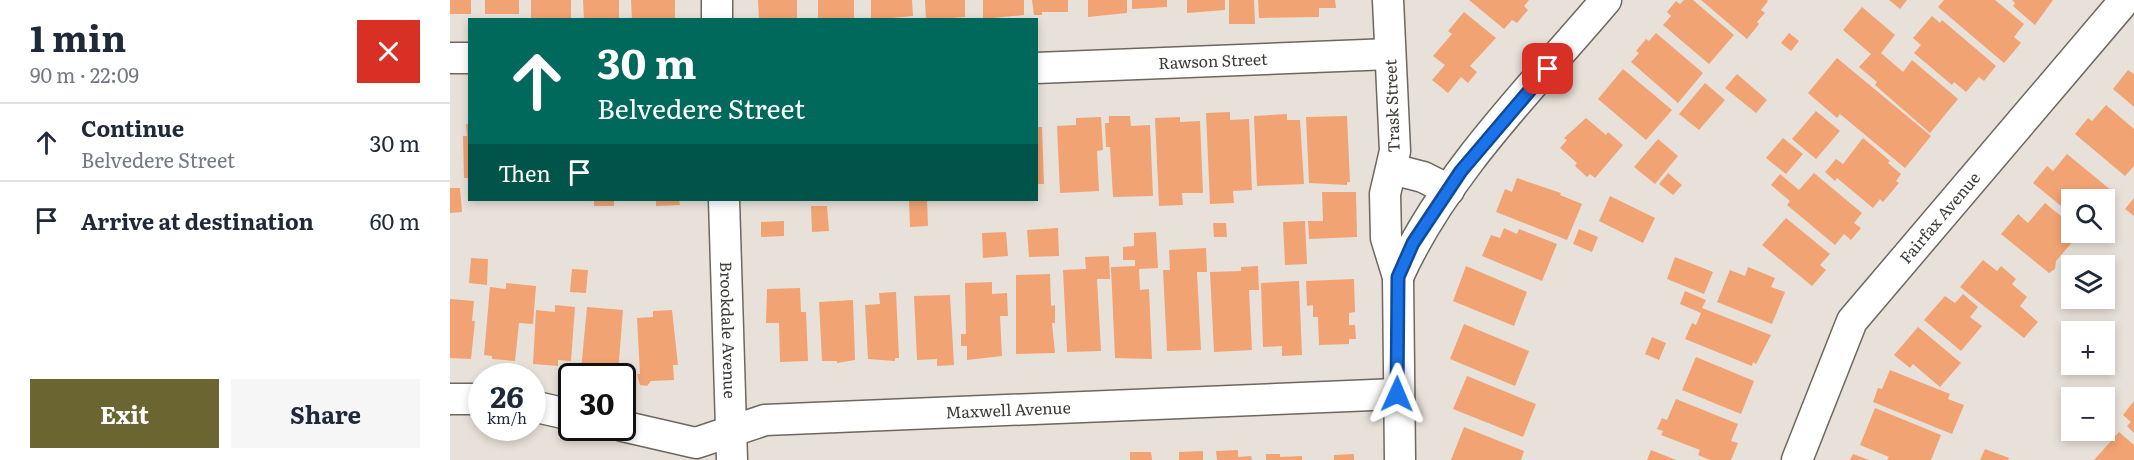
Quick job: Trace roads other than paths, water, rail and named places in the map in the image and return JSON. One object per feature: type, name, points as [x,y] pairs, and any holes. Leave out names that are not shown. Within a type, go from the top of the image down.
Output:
[{"type":"street","points":[[717,0],[717,18]]},
{"type":"street","name":"Trask Street","points":[[1388,0],[1395,151],[1385,194],[1386,238],[1398,277],[1397,394],[1400,460]]},
{"type":"street","points":[[1398,277],[1413,243],[1461,171],[1606,0]]},
{"type":"street","name":"Fairfax Avenue","points":[[1797,460],[1852,321],[2125,0]]},
{"type":"street","name":"Rawson Street","points":[[1038,68],[1390,54]]},
{"type":"street","points":[[450,58],[468,58]]},
{"type":"street","points":[[1392,169],[1423,177],[1449,190]]},
{"type":"street","name":"Brookdale Avenue","points":[[724,201],[732,446]]},
{"type":"street","name":"Maxwell Avenue","points":[[636,429],[696,443],[732,446],[765,420],[1397,394]]},
{"type":"street","points":[[450,399],[468,399]]}]
